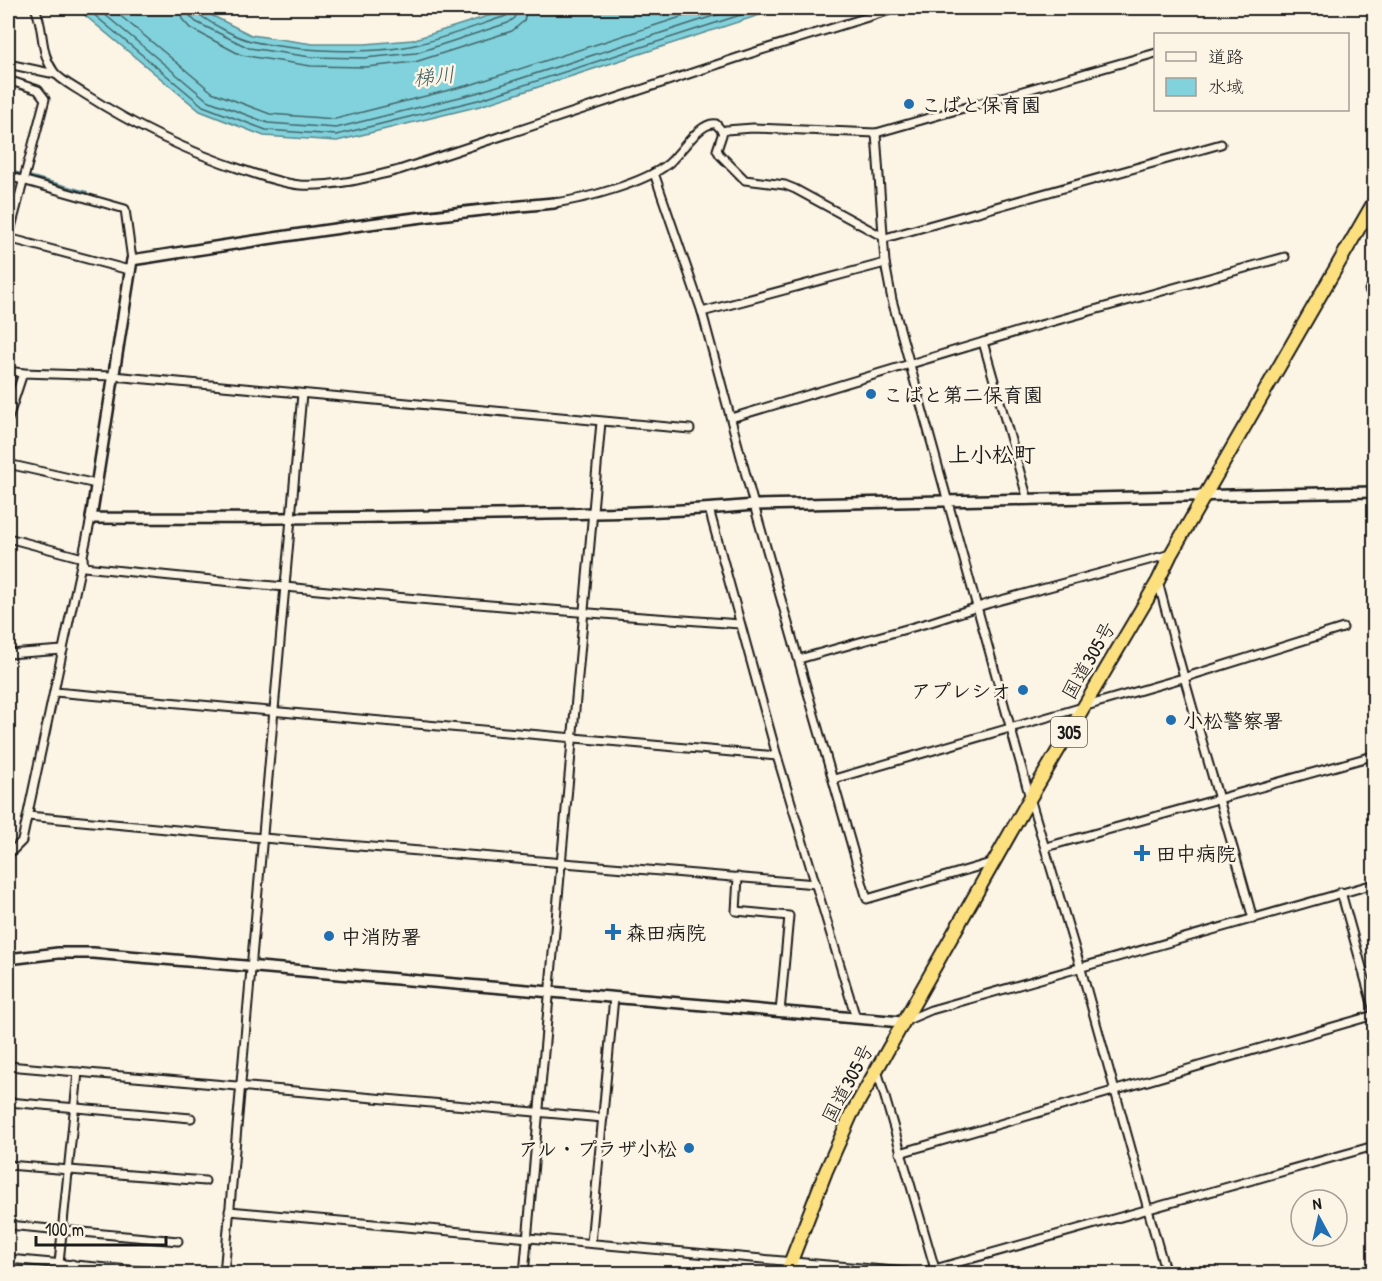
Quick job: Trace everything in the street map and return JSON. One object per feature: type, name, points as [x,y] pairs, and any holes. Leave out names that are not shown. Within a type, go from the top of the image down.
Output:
[{"type":"highway","name":"国道305号","points":[[786,1274],[850,1115],[1374,202]]},
{"type":"street","points":[[35,8],[40,21],[45,59],[55,74]]},
{"type":"street","points":[[8,64],[55,74],[132,123],[202,157],[268,178],[298,185],[319,185],[361,179],[399,170],[752,53],[897,8]]},
{"type":"street","points":[[1154,53],[876,133],[753,128],[726,130],[723,132],[717,150],[746,180],[785,185],[795,189],[885,238],[1221,144]]},
{"type":"street","points":[[8,80],[38,90],[45,99],[8,238],[129,270]]},
{"type":"street","points":[[132,260],[300,233],[450,213],[554,203],[594,196],[654,173],[668,163],[698,131],[708,124],[716,124],[723,132]]},
{"type":"street","points":[[876,133],[885,263],[892,300],[1030,798],[1116,1091],[1166,1274]]},
{"type":"street","points":[[654,173],[702,312],[754,505],[867,899],[995,862]]},
{"type":"street","points":[[8,176],[124,209],[132,260],[91,518],[55,692],[22,841],[8,853]]},
{"type":"street","points":[[731,418],[910,363],[1286,256]]},
{"type":"street","points":[[702,312],[885,263]]},
{"type":"street","points":[[982,342],[1028,500]]},
{"type":"street","points":[[8,371],[113,376],[690,429]]},
{"type":"street","points":[[8,419],[23,373]]},
{"type":"street","points":[[224,1274],[302,394]]},
{"type":"street","points":[[524,1274],[601,422]]},
{"type":"street","points":[[8,464],[96,484]]},
{"type":"street","points":[[91,518],[291,519],[593,513],[754,505],[1374,492]]},
{"type":"street","points":[[709,509],[777,756],[856,1018]]},
{"type":"street","points":[[8,538],[83,558]]},
{"type":"street","points":[[799,659],[1171,554]]},
{"type":"street","points":[[83,558],[84,567],[285,588],[740,624]]},
{"type":"street","points":[[1158,581],[1183,678],[1220,800],[1252,919]]},
{"type":"street","points":[[834,779],[1083,708],[1343,628]]},
{"type":"street","points":[[8,654],[63,650]]},
{"type":"street","points":[[55,692],[777,756]]},
{"type":"street","points":[[1046,848],[1370,757]]},
{"type":"street","points":[[28,816],[816,884]]},
{"type":"street","points":[[738,877],[736,910],[789,916],[780,1012]]},
{"type":"street","points":[[8,959],[58,953],[93,953],[902,1022],[931,1010],[1374,884]]},
{"type":"street","points":[[900,1153],[1374,1013],[1341,892]]},
{"type":"street","points":[[591,1243],[614,997]]},
{"type":"street","points":[[8,1066],[603,1118]]},
{"type":"street","points":[[877,1068],[935,1269]]},
{"type":"street","points":[[59,1263],[78,1072]]},
{"type":"street","points":[[8,1102],[190,1118]]},
{"type":"street","points":[[229,1211],[926,1273],[1374,1146]]},
{"type":"street","points":[[8,1165],[205,1181]]},
{"type":"street","points":[[8,1225],[178,1241]]},
{"type":"street","points":[[8,1259],[72,1264],[105,1270],[174,1274]]},
{"type":"street","points":[[72,1264],[72,1274]]},
{"type":"water","name":"梯川","points":[[76,8],[199,8],[251,35],[313,44],[365,44],[412,40],[513,8],[781,8],[480,106],[337,141],[264,136],[200,111]]},
{"type":"waterway","points":[[8,170],[21,174]]},
{"type":"waterway","points":[[29,176],[87,192]]},
{"type":"place","name":"こばと保育園","points":[[909,104]]},
{"type":"place","name":"こばと第二保育園","points":[[871,394]]},
{"type":"place","name":"アプレシオ","points":[[1023,690]]},
{"type":"place","name":"小松警察署","points":[[1171,720]]},
{"type":"place","name":"田中病院","points":[[1142,853]]},
{"type":"place","name":"森田病院","points":[[613,932]]},
{"type":"place","name":"中消防署","points":[[329,936]]},
{"type":"place","name":"アル・プラザ小松","points":[[689,1148]]},
{"type":"district","name":"上小松町","points":[[992,454]]}]
